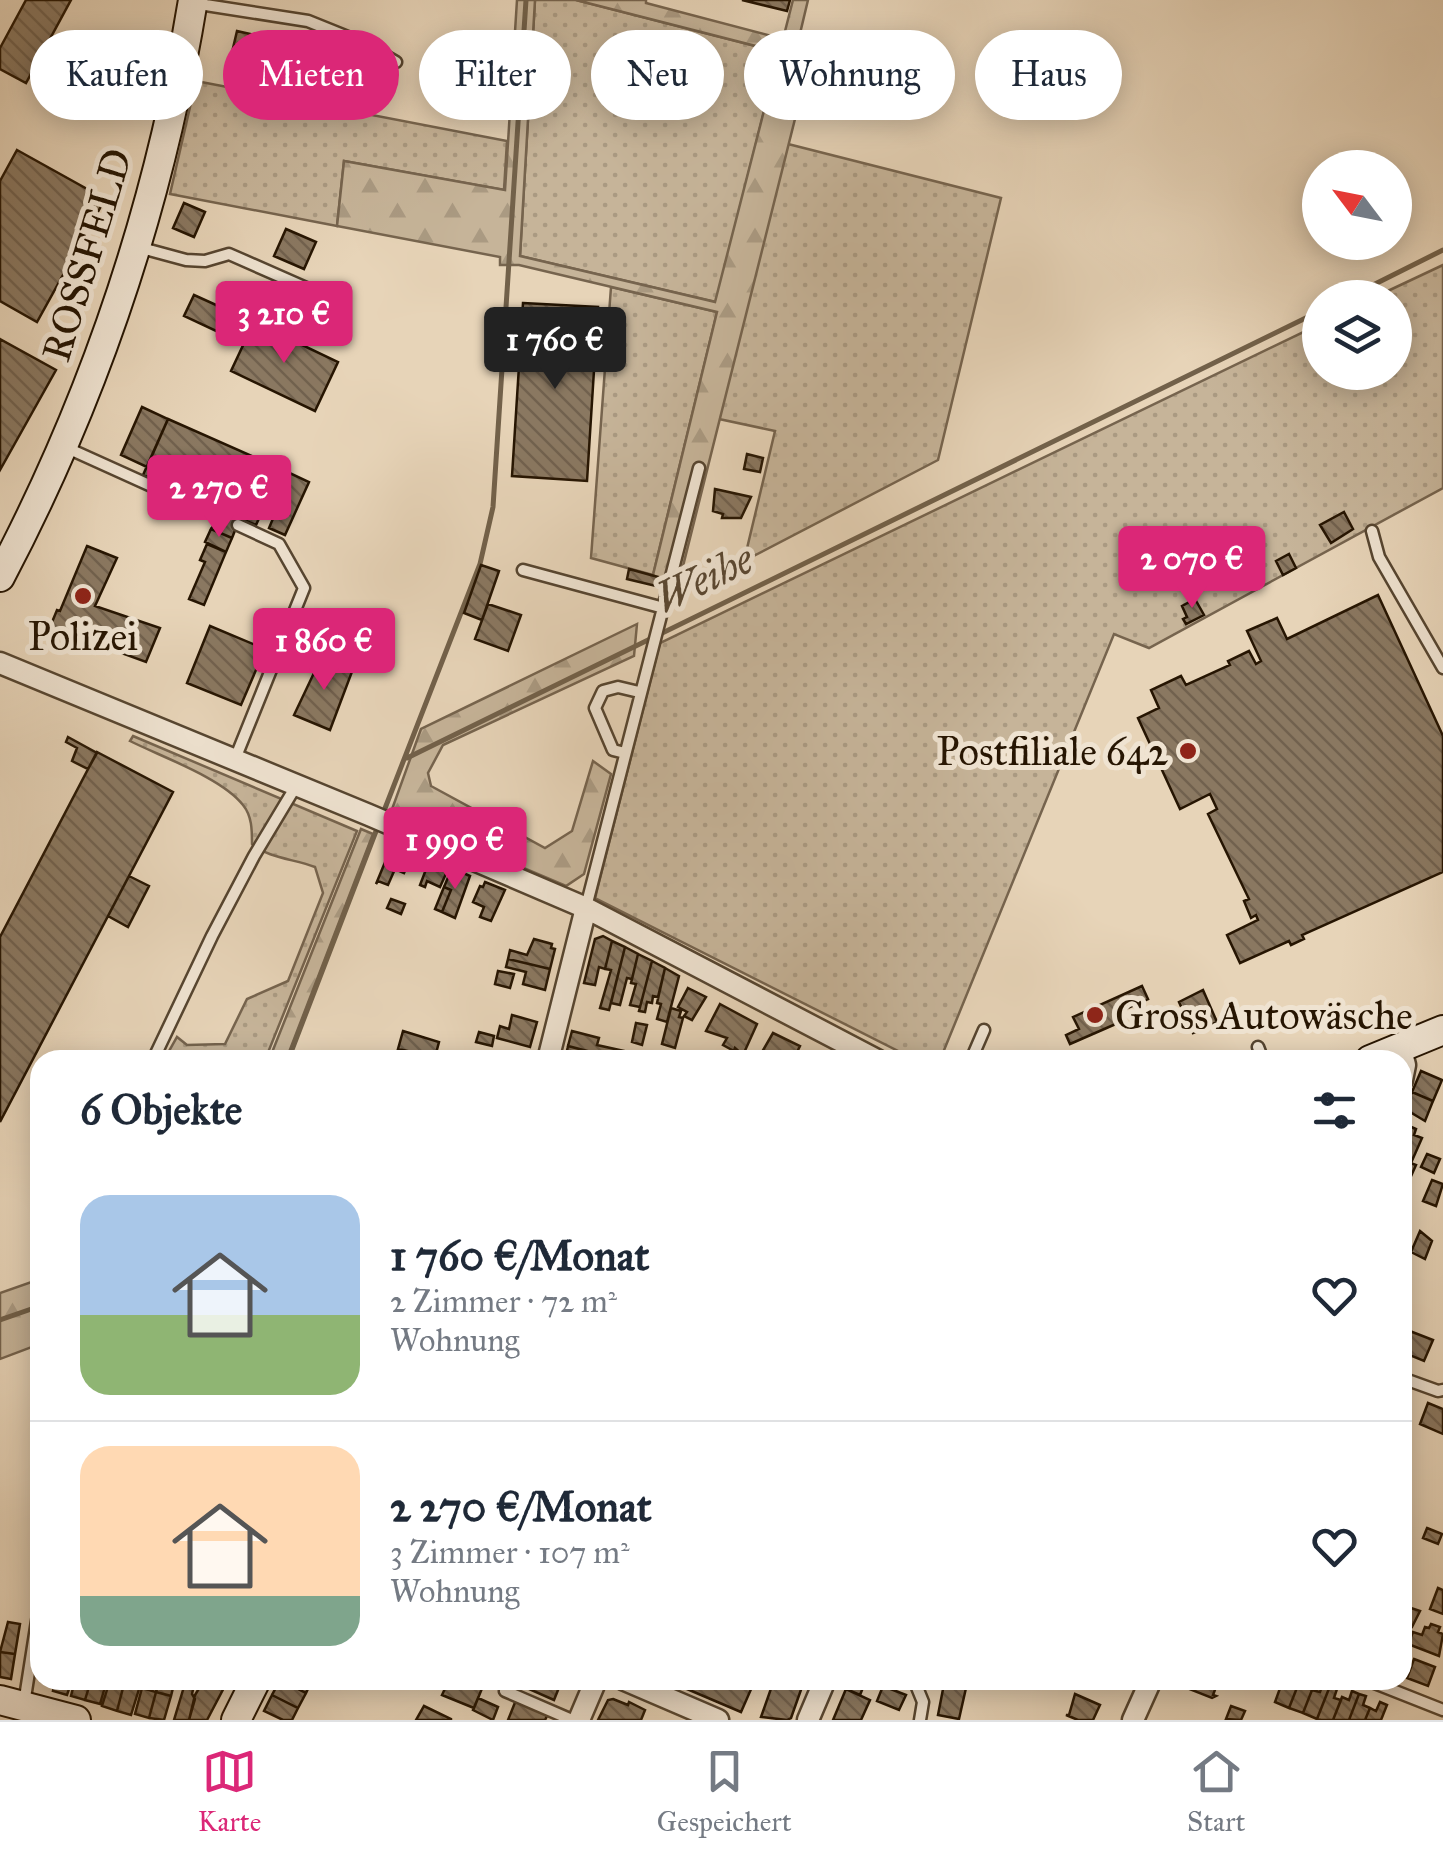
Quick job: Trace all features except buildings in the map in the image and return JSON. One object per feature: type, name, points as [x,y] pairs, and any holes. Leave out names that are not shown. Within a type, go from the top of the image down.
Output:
[{"type":"street","name":"ROSSFELD","points":[[0,577],[64,447],[100,358],[168,129],[193,2]]},
{"type":"street","points":[[0,664],[586,908],[858,1050]]},
{"type":"street","points":[[550,1050],[586,908]]},
{"type":"street","points":[[1391,1050],[1443,1030]]},
{"type":"street","points":[[1400,1046],[1401,1050]]},
{"type":"street","points":[[236,1720],[251,1690]]},
{"type":"street","points":[[575,1720],[591,1690]]},
{"type":"street","points":[[648,1690],[718,1720]]},
{"type":"street","points":[[808,1720],[821,1690]]},
{"type":"street","points":[[1134,1720],[1146,1690]]},
{"type":"street","points":[[28,1709],[76,1720]]},
{"type":"lane","points":[[193,2],[308,21],[327,30]]},
{"type":"lane","points":[[136,246],[204,261],[229,254],[311,290]]},
{"type":"lane","points":[[64,447],[220,517]]},
{"type":"lane","points":[[586,908],[698,468]]},
{"type":"lane","points":[[235,759],[304,588],[279,544],[238,525]]},
{"type":"lane","points":[[1372,531],[1379,557],[1443,668]]},
{"type":"lane","points":[[523,570],[660,607]]},
{"type":"lane","points":[[625,753],[613,750],[595,708],[603,691],[618,686],[639,692]]},
{"type":"lane","points":[[158,1050],[254,856],[297,785]]},
{"type":"lane","points":[[975,1050],[984,1030]]},
{"type":"lane","points":[[1412,1382],[1438,1392],[1443,1390]]},
{"type":"lane","points":[[918,1690],[922,1702],[920,1720]]},
{"type":"lane","points":[[1393,1690],[1443,1710]]},
{"type":"lane","points":[[505,1691],[575,1720]]},
{"type":"green space","points":[[517,0],[535,0],[533,30],[515,30]]},
{"type":"green space","points":[[535,0],[576,0],[693,30],[591,30],[591,120],[724,120],[724,38],[744,43],[744,120],[762,120],[716,302],[520,256],[528,120],[571,120],[571,30],[533,30]]},
{"type":"green space","points":[[576,0],[646,3],[749,30],[744,30],[744,43],[724,38],[724,30],[693,30]]},
{"type":"green space","points":[[793,0],[808,0],[801,30],[785,30]]},
{"type":"green space","points":[[203,82],[223,86],[223,120],[398,120],[507,141],[504,190],[344,161],[337,226],[170,194],[187,120],[203,120]]},
{"type":"green space","points":[[509,120],[528,120],[520,256],[715,302],[762,120],[795,120],[676,594],[653,575],[717,312],[519,265],[500,265],[500,257],[337,226],[344,161],[505,190]]},
{"type":"green space","points":[[788,144],[1001,198],[938,460],[744,561],[775,431],[719,419]]},
{"type":"green space","points":[[1443,265],[1443,488],[1149,648],[1114,634],[944,1050],[896,1050],[595,898],[660,643],[1302,333],[1302,390],[1412,390],[1411,280]]},
{"type":"green space","points":[[611,287],[717,312],[653,575],[591,558]]},
{"type":"green space","points":[[637,624],[634,656],[443,745],[428,773],[431,786],[545,848],[572,831],[593,761],[611,774],[584,874],[566,886],[391,812],[421,729]]},
{"type":"green space","points":[[133,736],[357,831],[269,1050],[170,1050],[177,1037],[187,1045],[225,1044],[247,999],[288,981],[323,893],[315,867],[258,849],[252,844],[248,814],[233,795],[206,777],[130,741]]},
{"type":"green space","points":[[361,829],[373,834],[290,1050],[273,1050]]},
{"type":"green space","points":[[30,1282],[30,1348],[0,1359],[0,1293]]},
{"type":"waterway","points":[[382,816],[480,564],[493,507],[526,0]]},
{"type":"waterway","name":"Weihe","points":[[1383,280],[1443,250]]},
{"type":"waterway","name":"Weihe","points":[[407,758],[1302,320]]},
{"type":"waterway","name":"Weihe","points":[[292,1050],[378,826]]},
{"type":"waterway","name":"Weihe","points":[[0,1320],[30,1310]]},
{"type":"place","name":"Polizei","points":[[83,596]]},
{"type":"place","name":"Postfiliale 642","points":[[1188,751]]},
{"type":"place","name":"Gross Autowäsche","points":[[1095,1015]]}]
